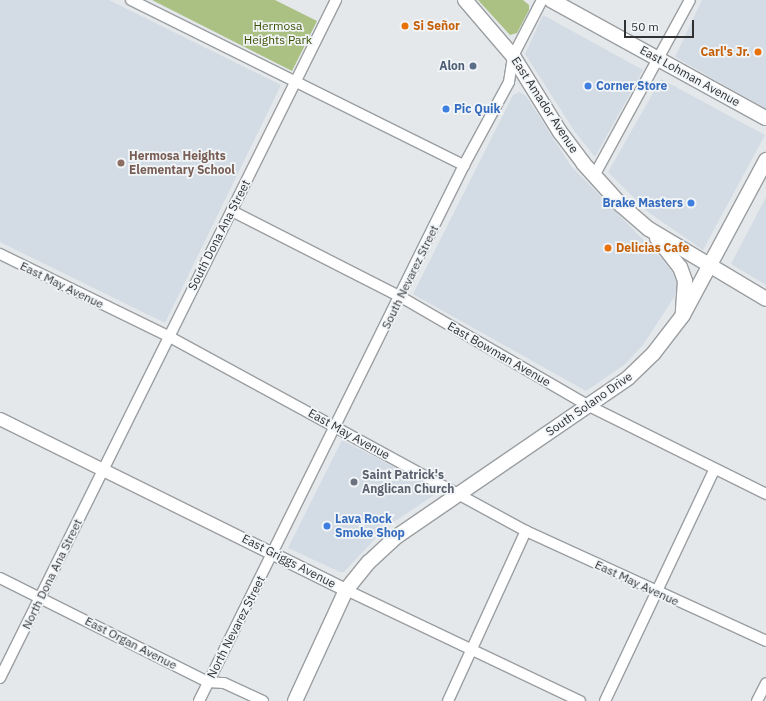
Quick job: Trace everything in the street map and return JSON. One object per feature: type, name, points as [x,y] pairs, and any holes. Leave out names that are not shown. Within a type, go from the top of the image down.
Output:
[{"type":"main road","name":"East Amador Avenue","points":[[465,0],[513,56],[560,132],[594,176],[649,229],[710,268],[766,299]]},
{"type":"main road","name":"East Lohman Avenue","points":[[551,0],[766,118]]},
{"type":"main road","name":"South Solano Drive","points":[[295,701],[346,590],[369,562],[396,537],[457,494],[589,406],[628,378],[648,359],[683,314],[710,268],[766,160]]},
{"type":"main road","points":[[649,229],[680,267],[684,281],[683,314]]},
{"type":"street","points":[[131,0],[464,165]]},
{"type":"street","name":"South Dona Ana Street","points":[[104,471],[168,336],[232,211],[336,0]]},
{"type":"street","name":"South Nevarez Street","points":[[273,553],[335,426],[401,297],[464,165],[509,82],[513,56],[542,0]]},
{"type":"street","points":[[594,176],[660,60],[690,0]]},
{"type":"street","name":"East Bowman Avenue","points":[[232,211],[401,297],[589,406],[714,470],[766,494]]},
{"type":"street","name":"East May Avenue","points":[[0,255],[168,336],[526,531],[766,641]]},
{"type":"street","name":"East Griggs Avenue","points":[[0,419],[471,651],[580,701]]},
{"type":"street","points":[[605,701],[714,470]]},
{"type":"street","name":"North Dona Ana Street","points":[[0,678],[104,471]]},
{"type":"street","points":[[448,701],[526,531]]},
{"type":"street","name":"North Nevarez Street","points":[[200,701],[208,682],[273,553]]},
{"type":"street","name":"East Organ Avenue","points":[[0,578],[208,682],[224,683],[263,701]]},
{"type":"street","points":[[757,701],[766,683]]},
{"type":"shaded area","name":"Hermosa Heights Elementary School","points":[[0,0],[109,0],[281,85],[165,323],[0,242]]},
{"type":"shaded area","points":[[702,0],[766,0],[766,109],[675,57]]},
{"type":"shaded area","points":[[543,15],[643,70],[595,157],[575,132],[525,54]]},
{"type":"shaded area","points":[[661,79],[765,135],[703,250],[648,212],[608,172]]},
{"type":"shaded area","points":[[519,92],[526,96],[571,166],[663,260],[678,280],[679,286],[675,296],[643,345],[624,365],[586,391],[413,294],[513,95]]},
{"type":"shaded area","points":[[766,197],[766,285],[731,264]]},
{"type":"shaded area","points":[[342,440],[436,489],[437,493],[385,528],[344,572],[340,572],[288,548]]},
{"type":"green space","name":"Hermosa Heights Park","points":[[152,0],[275,0],[317,21],[292,71]]},
{"type":"green space","points":[[478,0],[523,0],[529,5],[529,10],[517,33],[510,35]]},
{"type":"place","name":"Si Señor","points":[[405,26]]},
{"type":"place","name":"Carl's Jr.","points":[[758,52]]},
{"type":"place","name":"Alon","points":[[473,66]]},
{"type":"place","name":"Corner Store","points":[[588,86]]},
{"type":"place","name":"Pic Quik","points":[[446,109]]},
{"type":"place","name":"Hermosa Heights Elementary School","points":[[121,163]]},
{"type":"place","name":"Brake Masters","points":[[691,203]]},
{"type":"place","name":"Delicias Cafe","points":[[608,248]]},
{"type":"place","name":"Saint Patrick's Anglican Church","points":[[354,482]]},
{"type":"place","name":"Lava Rock Smoke Shop","points":[[327,526]]}]
